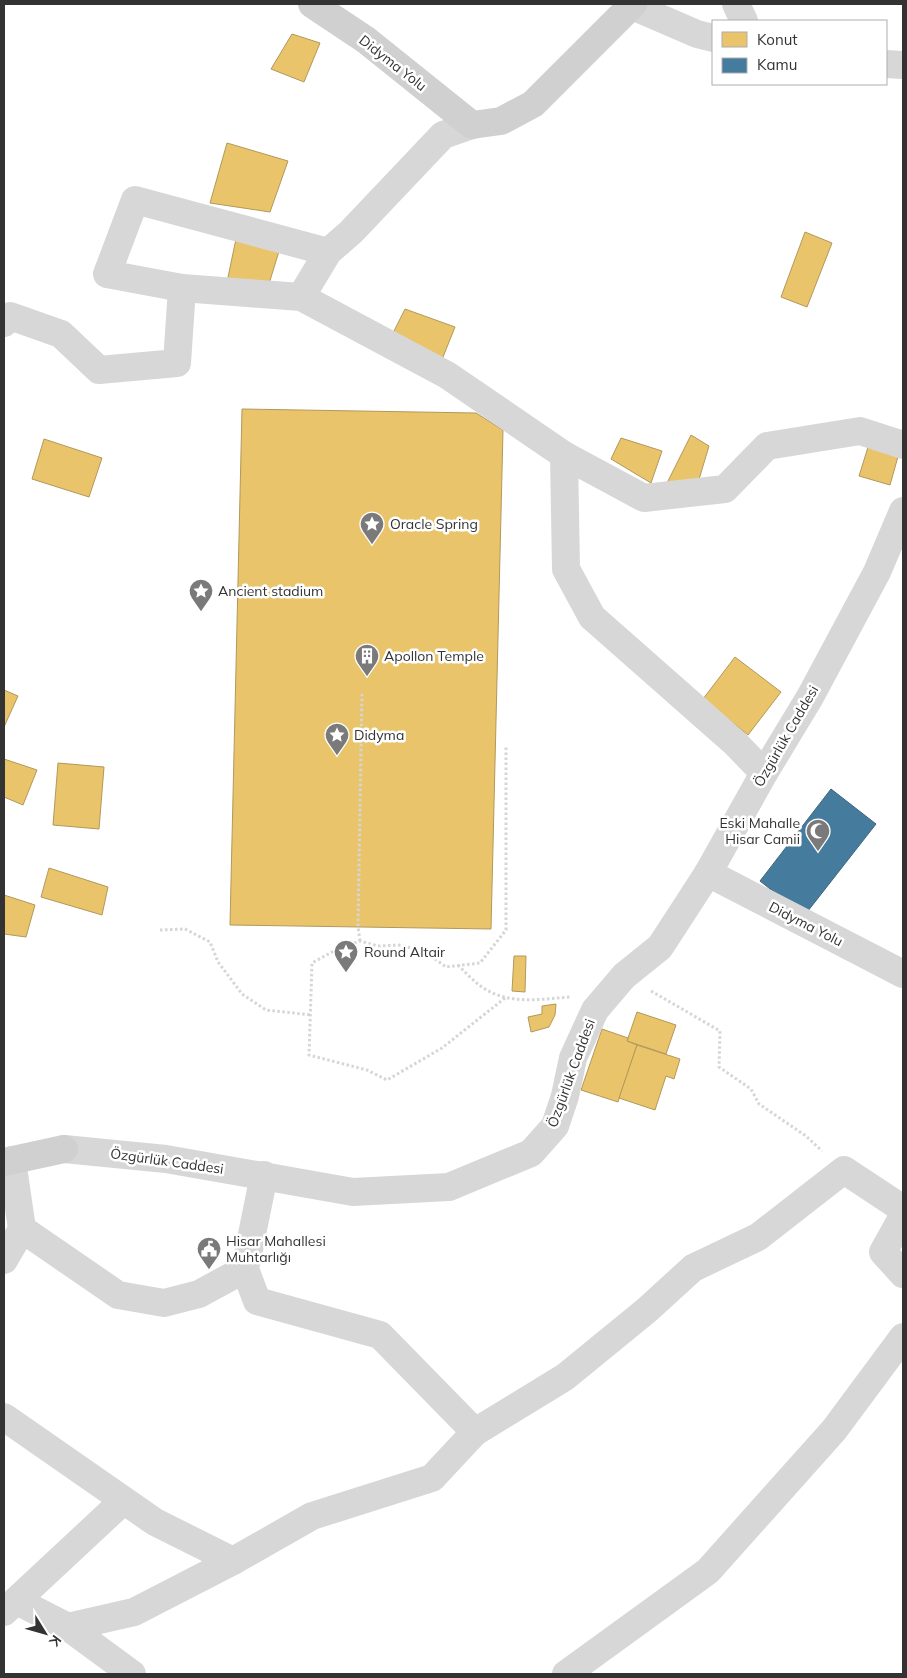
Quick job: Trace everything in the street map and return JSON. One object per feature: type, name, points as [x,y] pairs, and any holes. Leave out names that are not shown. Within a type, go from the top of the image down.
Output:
[{"type":"street","name":"Didyma Yolu","points":[[312,4],[366,40],[472,125]]},
{"type":"street","points":[[736,4],[744,20]]},
{"type":"street","points":[[301,297],[328,252],[351,232],[443,135],[472,125],[501,121],[533,104],[632,5],[697,34],[712,38]]},
{"type":"street","points":[[887,64],[903,65]]},
{"type":"street","points":[[328,252],[135,200],[107,274],[182,288],[301,297],[447,375],[564,455],[644,498],[726,489],[767,446],[860,431],[903,445]]},
{"type":"street","points":[[4,323],[10,316],[61,334],[99,370],[177,363],[182,288]]},
{"type":"street","points":[[564,455],[566,569],[592,617],[735,743],[764,773]]},
{"type":"street","name":"Özgürlük Caddesi","points":[[8,1161],[64,1149],[166,1159],[353,1192],[449,1187],[532,1153],[555,1126],[565,1096],[574,1058],[595,1010],[624,976],[660,947],[708,873],[764,773],[810,698],[873,580],[903,511]]},
{"type":"street","name":"Didyma Yolu","points":[[708,873],[903,974]]},
{"type":"street","points":[[4,1260],[22,1228],[8,1161]]},
{"type":"street","points":[[68,1627],[134,1612],[233,1561],[312,1516],[432,1478],[475,1432],[565,1377],[648,1310],[693,1268],[758,1237],[844,1170],[903,1209]]},
{"type":"street","points":[[264,1175],[245,1269],[257,1301],[380,1335],[475,1432]]},
{"type":"street","points":[[903,1216],[883,1252],[903,1274]]},
{"type":"street","points":[[22,1228],[118,1295],[164,1303],[199,1294],[245,1269]]},
{"type":"street","points":[[566,1674],[708,1571],[834,1430],[903,1337]]},
{"type":"street","points":[[4,1417],[155,1522],[233,1561]]},
{"type":"street","points":[[123,1501],[10,1607],[68,1627],[132,1674]]},
{"type":"path","points":[[360,941],[358,927],[362,692]]},
{"type":"path","points":[[506,747],[506,930],[480,964],[457,965],[446,968],[427,953],[401,945],[378,946],[360,941],[334,951],[312,963],[312,1015],[309,1055],[368,1070],[387,1080],[442,1048],[506,998]]},
{"type":"path","points":[[160,930],[184,928],[210,942],[218,962],[242,994],[266,1010],[312,1015]]},
{"type":"path","points":[[457,965],[484,989],[506,998],[524,1000],[577,997],[595,1010]]},
{"type":"path","points":[[624,976],[720,1031],[719,1067],[751,1088],[759,1104],[806,1136],[844,1170]]},
{"type":"building: Konut","points":[[292,34],[320,43],[304,82],[271,69]]},
{"type":"building: Konut","points":[[227,143],[288,161],[270,212],[210,203]]},
{"type":"building: Konut","points":[[805,232],[832,243],[807,307],[781,297]]},
{"type":"building: Konut","points":[[236,239],[280,248],[268,287],[227,282]]},
{"type":"building: Konut","points":[[405,309],[455,327],[441,362],[391,337]]},
{"type":"building: Konut","name":"Apollon Temple","points":[[242,409],[476,413],[503,430],[491,929],[230,925]]},
{"type":"building: Konut","points":[[691,435],[709,446],[697,486],[663,491]]},
{"type":"building: Konut","points":[[621,438],[662,451],[651,483],[611,459]]},
{"type":"building: Konut","points":[[44,439],[102,458],[89,497],[32,479]]},
{"type":"building: Konut","points":[[869,444],[899,453],[890,485],[859,476]]},
{"type":"building: Konut","points":[[735,657],[781,692],[748,735],[703,699]]},
{"type":"building: Konut","points":[[4,690],[18,696],[4,727]]},
{"type":"building: Konut","points":[[4,759],[37,770],[23,805],[4,797]]},
{"type":"building: Konut","points":[[58,763],[104,767],[99,829],[53,825]]},
{"type":"building: Konut","points":[[49,868],[108,887],[102,915],[41,897]]},
{"type":"building: Konut","points":[[4,895],[35,905],[26,937],[4,934]]},
{"type":"building: Konut","points":[[514,956],[526,956],[525,992],[512,991]]},
{"type":"building: Konut","points":[[556,1004],[555,1015],[549,1027],[531,1032],[528,1017],[542,1014],[542,1006]]},
{"type":"building: Konut","points":[[637,1012],[676,1025],[666,1054],[627,1041]]},
{"type":"building: Konut","points":[[602,1029],[628,1038],[627,1041],[637,1045],[618,1102],[581,1090]]},
{"type":"building: Konut","points":[[637,1045],[680,1059],[674,1079],[666,1076],[655,1110],[619,1098]]},
{"type":"building: Kamu","name":"Eski Mahalle Hisar Camii","points":[[831,789],[876,824],[804,916],[760,881]]},
{"type":"place","name":"Oracle Spring","points":[[372,545]]},
{"type":"place","name":"Ancient stadium","points":[[201,612]]},
{"type":"place","name":"Apollon Temple","points":[[367,677]]},
{"type":"place","name":"Didyma","points":[[337,756]]},
{"type":"place","name":"Eski Mahalle Hisar Camii","points":[[818,852]]},
{"type":"place","name":"Round Altair","points":[[346,973]]},
{"type":"place","name":"Hisar Mahallesi Muhtarlığı","points":[[209,1270]]}]
